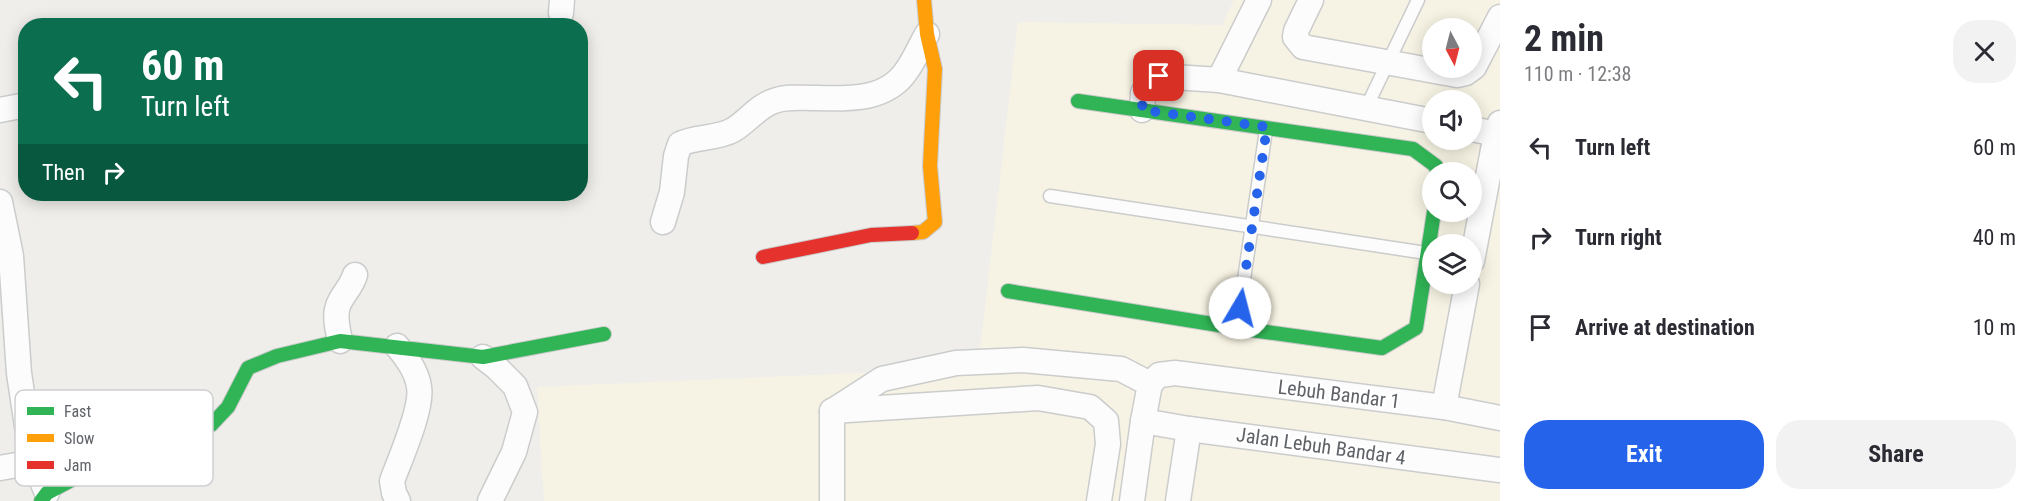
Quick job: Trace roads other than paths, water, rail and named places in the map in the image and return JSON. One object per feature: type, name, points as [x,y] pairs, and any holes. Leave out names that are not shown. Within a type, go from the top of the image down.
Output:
[{"type":"street","points":[[763,257],[871,235],[923,232],[935,222],[930,166],[935,69],[927,33],[924,0]]},
{"type":"street","points":[[1219,80],[1259,0]]},
{"type":"street","points":[[1311,0],[1296,31],[1295,37],[1303,47],[1457,75],[1466,73],[1474,67],[1500,17]]},
{"type":"street","points":[[663,222],[672,192],[676,156],[680,144],[688,140],[732,131],[774,100],[851,99],[878,94],[894,84],[906,72],[927,33]]},
{"type":"street","points":[[1142,110],[1143,93],[1149,82],[1159,76],[1219,80],[1422,119]]},
{"type":"street","points":[[1078,100],[1413,149],[1431,162]]},
{"type":"street","points":[[0,110],[18,107]]},
{"type":"street","points":[[1477,234],[1498,128],[1482,129]]},
{"type":"street","points":[[0,202],[11,256],[22,390]]},
{"type":"street","points":[[340,342],[336,318],[338,305],[351,286],[355,275]]},
{"type":"street","points":[[1008,291],[1237,328],[1382,348],[1416,328],[1422,294]]},
{"type":"street","points":[[1444,407],[1465,294]]},
{"type":"street","points":[[213,423],[228,407],[248,368],[277,356],[340,342],[397,346],[483,357],[604,334]]},
{"type":"street","points":[[397,346],[408,360],[419,386],[419,403],[392,481],[398,501]]},
{"type":"street","points":[[483,357],[515,386],[525,412],[514,452],[490,501]]},
{"type":"street","points":[[832,411],[882,379],[956,363],[1023,360],[1121,369],[1150,384],[1132,501]]},
{"type":"street","name":"Lebuh Bandar 1","points":[[1150,384],[1159,375],[1175,373],[1444,407],[1500,418]]},
{"type":"street","points":[[832,411],[1038,398],[1090,406],[1106,422],[1108,444],[1099,501]]},
{"type":"street","points":[[832,411],[832,501]]},
{"type":"street","name":"Jalan Lebuh Bandar 4","points":[[1143,421],[1500,470]]},
{"type":"street","points":[[1178,501],[1189,429]]},
{"type":"street","points":[[0,468],[15,465]]},
{"type":"street","points":[[44,497],[63,486]]},
{"type":"lane","points":[[1366,108],[1418,0]]},
{"type":"lane","points":[[1237,328],[1267,127]]},
{"type":"lane","points":[[1050,196],[1422,252]]}]
